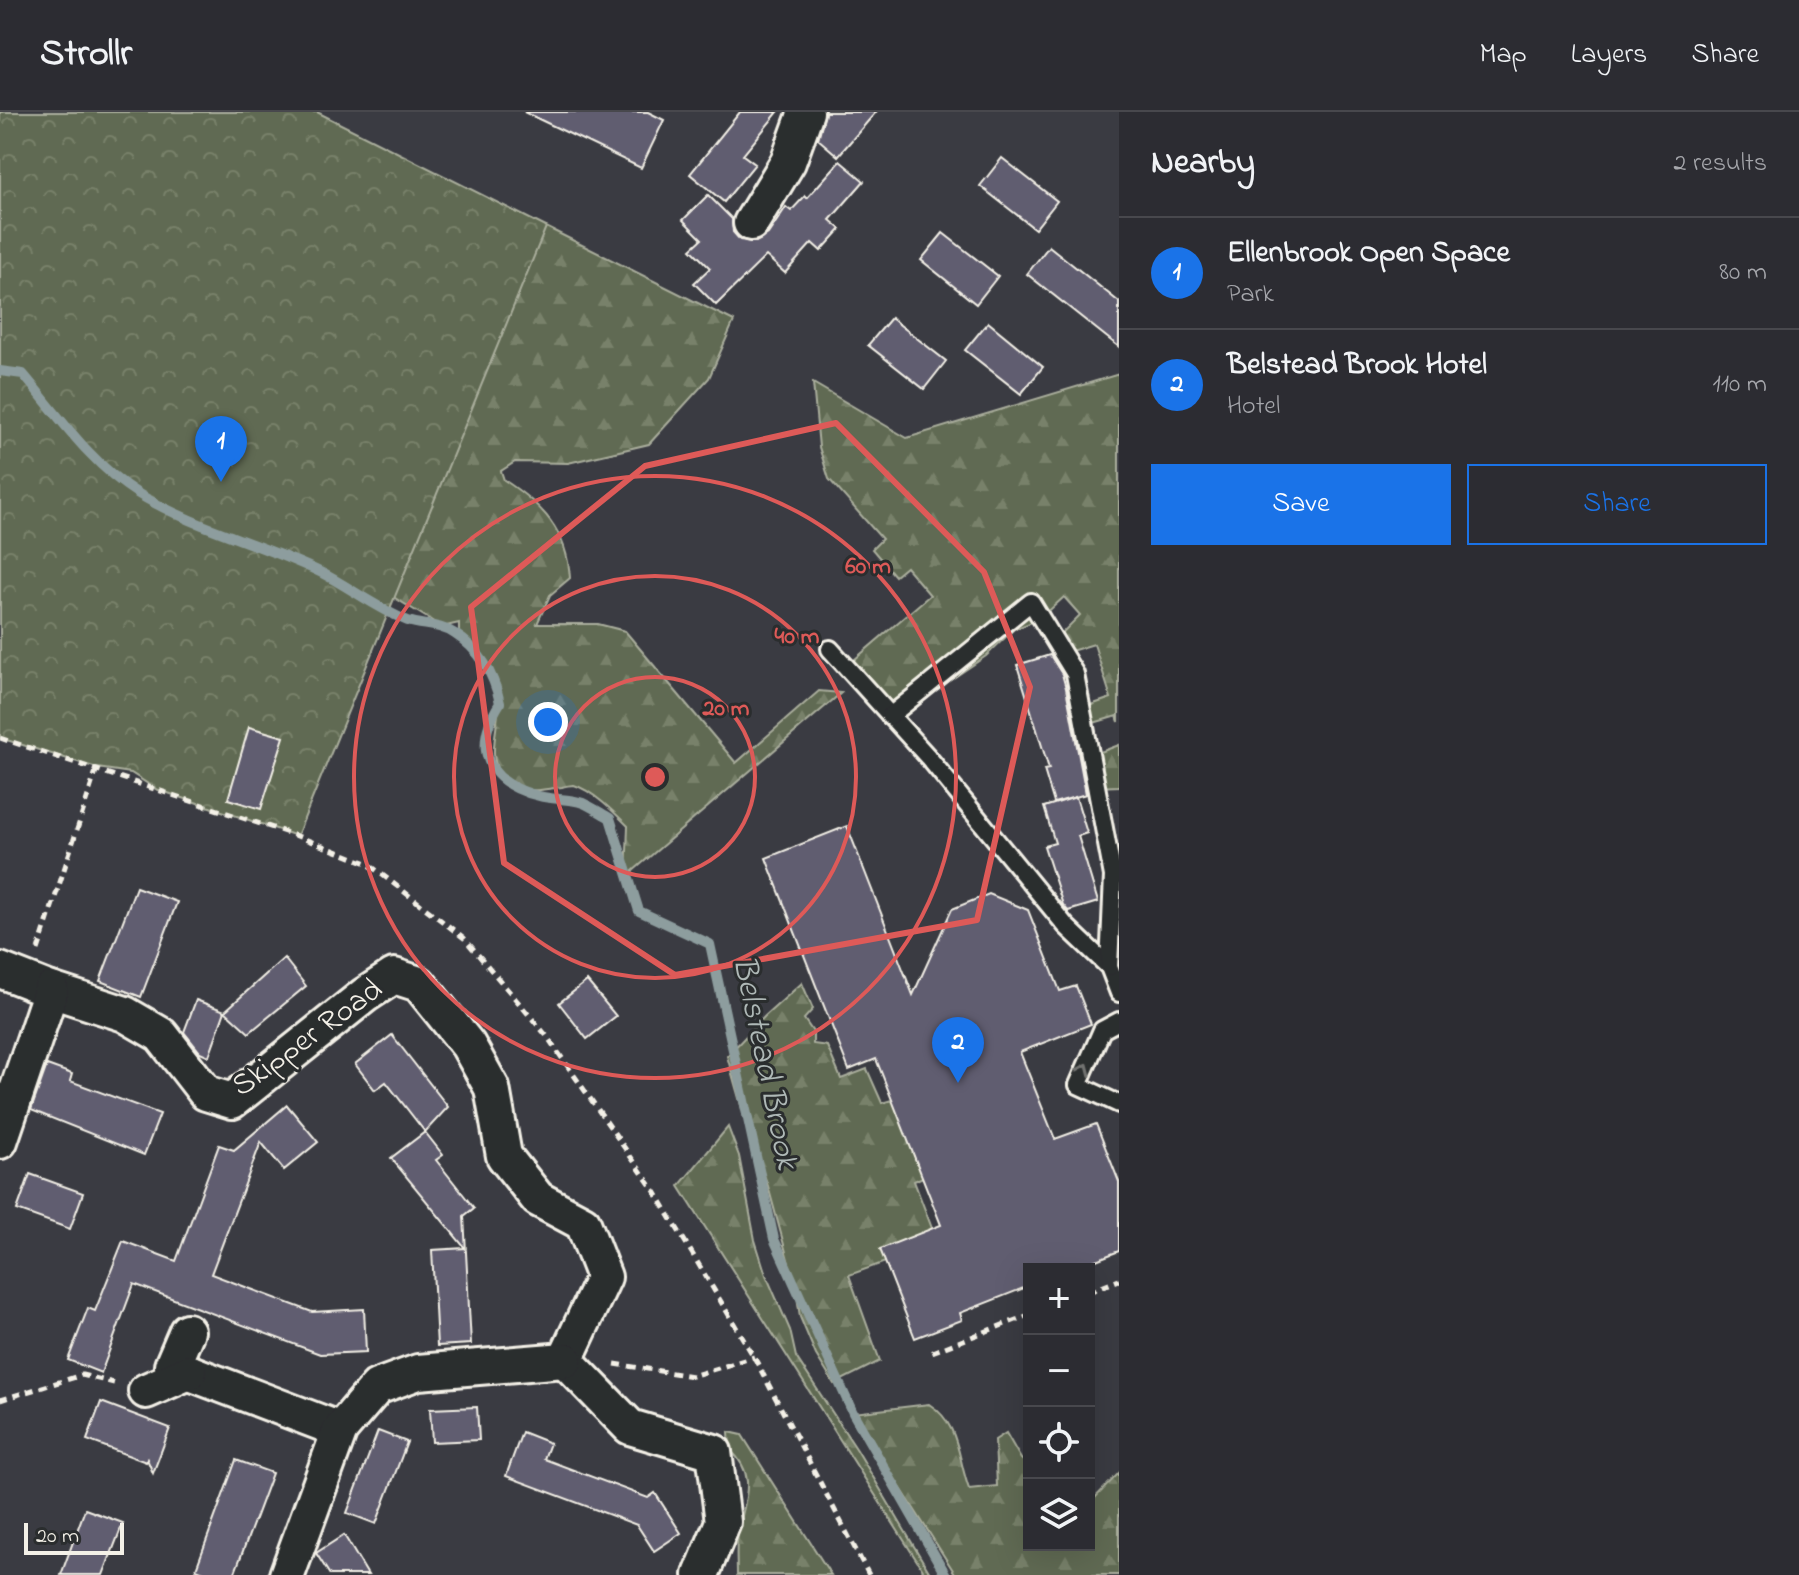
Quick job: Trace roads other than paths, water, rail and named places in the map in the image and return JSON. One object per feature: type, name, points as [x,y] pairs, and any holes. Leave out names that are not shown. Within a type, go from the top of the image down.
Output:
[{"type":"street","points":[[751,223],[788,162],[806,112]]},
{"type":"street","name":"Skipper Road","points":[[26,980],[125,1014],[161,1035],[206,1093],[232,1101],[365,995],[394,976],[419,984],[468,1045],[492,1088],[504,1156],[538,1199],[583,1223],[594,1250],[604,1277],[565,1360]]},
{"type":"street","points":[[0,1141],[26,980]]},
{"type":"street","points":[[187,1331],[172,1366],[340,1430]]},
{"type":"street","points":[[287,1575],[340,1430],[377,1387],[418,1372],[565,1360],[630,1427],[714,1452],[723,1522],[701,1575]]},
{"type":"street","points":[[146,1391],[189,1372]]},
{"type":"lane","points":[[890,716],[1031,602],[1075,674],[1113,876],[1109,967],[1119,993]]},
{"type":"lane","points":[[830,649],[928,757],[1066,926],[1109,967]]},
{"type":"lane","points":[[1119,1021],[1102,1030],[1078,1085],[1119,1104]]},
{"type":"waterway","name":"Belstead Brook","points":[[0,371],[23,374],[90,453],[137,493],[205,526],[322,573],[397,616],[414,623],[443,628],[464,640],[485,664],[500,703],[491,720],[486,749],[496,773],[521,790],[583,803],[610,818],[639,911],[710,944],[774,1239],[853,1413],[946,1575]]},
{"type":"place","name":"Ellenbrook Open Space","points":[[221,482]]},
{"type":"place","name":"Belstead Brook Hotel","points":[[958,1083]]}]
